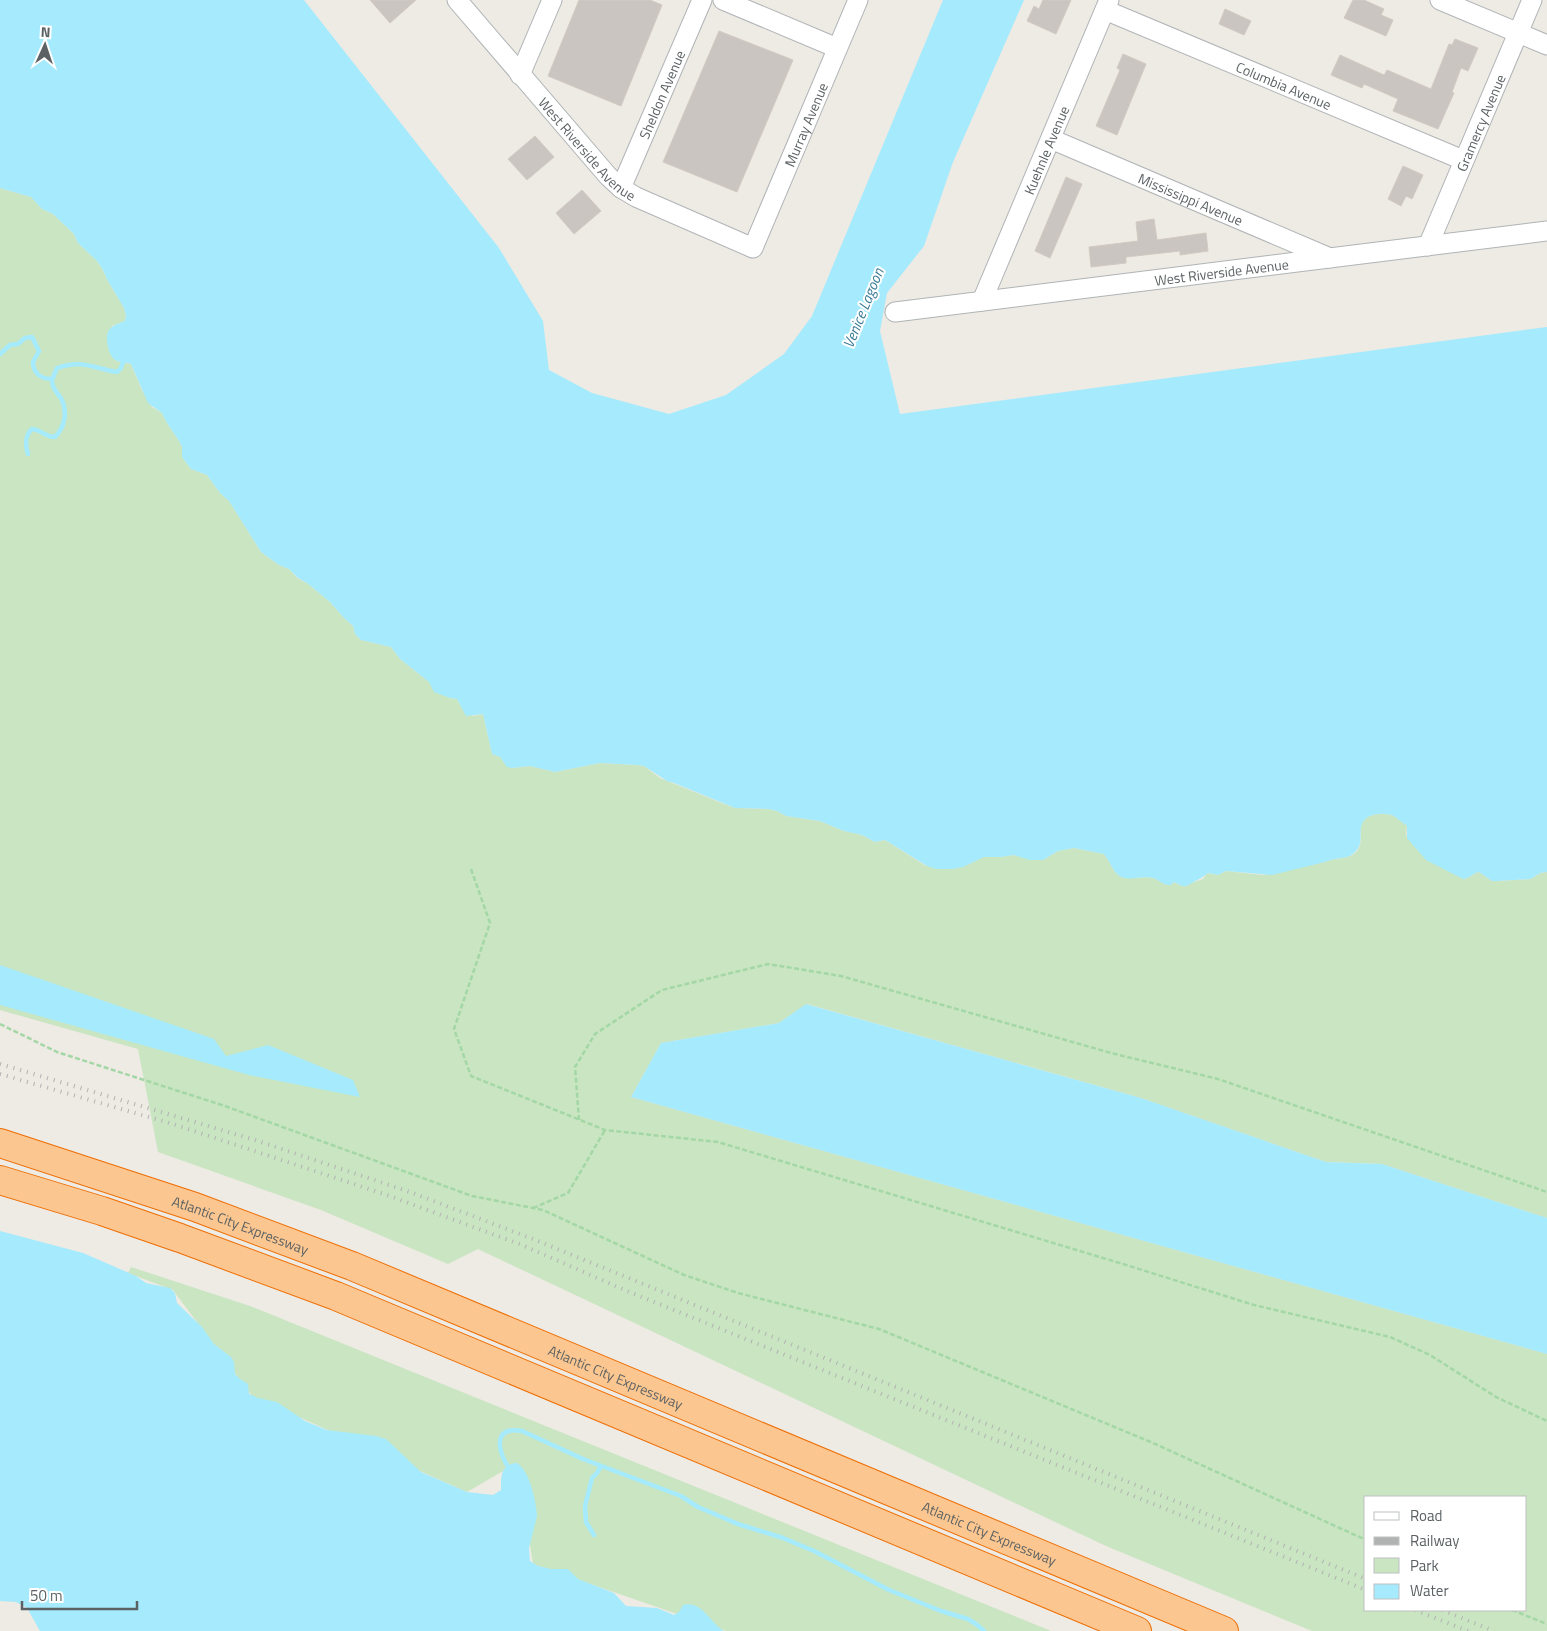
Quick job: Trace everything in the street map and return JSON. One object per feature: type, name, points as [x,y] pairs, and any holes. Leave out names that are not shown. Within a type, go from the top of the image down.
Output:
[{"type":"highway","name":"Atlantic City Expressway","points":[[0,1143],[195,1207],[352,1266],[1224,1631]]},
{"type":"highway","points":[[0,1180],[102,1211],[336,1296],[1136,1631]]},
{"type":"street","name":"West Riverside Avenue","points":[[457,0],[608,176],[621,188],[642,200],[753,248]]},
{"type":"street","points":[[520,75],[552,0]]},
{"type":"street","name":"Sheldon Avenue","points":[[621,188],[702,0]]},
{"type":"street","points":[[723,0],[837,48]]},
{"type":"street","name":"Murray Avenue","points":[[753,248],[858,0]]},
{"type":"street","points":[[1440,0],[1547,45]]},
{"type":"street","name":"Gramercy Avenue","points":[[1428,246],[1532,0]]},
{"type":"street","name":"Kuehnle Avenue","points":[[982,301],[1107,5]]},
{"type":"street","name":"Columbia Avenue","points":[[1107,5],[1463,160]]},
{"type":"street","name":"Mississippi Avenue","points":[[1051,139],[1332,258]]},
{"type":"street","name":"West Riverside Avenue","points":[[895,312],[1547,231]]},
{"type":"path","points":[[471,869],[490,923],[454,1029],[471,1076],[605,1130],[718,1142],[1254,1305],[1390,1337],[1430,1355],[1496,1397],[1547,1421]]},
{"type":"path","points":[[579,1120],[575,1066],[595,1034],[662,990],[768,964],[841,976],[1111,1053],[1218,1079],[1547,1192]]},
{"type":"path","points":[[0,1024],[58,1052],[225,1106],[472,1196],[543,1210],[684,1275],[738,1293],[880,1329],[1153,1443],[1364,1539]]},
{"type":"path","points":[[532,1208],[568,1193],[605,1130]]},
{"type":"path","points":[[1514,1611],[1547,1624]]},
{"type":"green space","points":[[0,188],[31,197],[42,209],[53,214],[74,234],[78,243],[97,261],[124,308],[126,316],[125,321],[112,326],[114,359],[131,364],[141,388],[152,407],[162,413],[179,441],[182,447],[182,457],[191,469],[207,475],[220,493],[229,501],[261,552],[279,565],[289,569],[297,578],[307,583],[330,602],[353,626],[355,634],[361,640],[391,647],[400,659],[432,685],[433,690],[450,698],[457,699],[460,705],[473,716],[483,714],[492,754],[500,757],[512,768],[530,766],[555,772],[600,763],[644,766],[660,778],[735,808],[769,809],[786,816],[820,821],[844,831],[862,835],[875,842],[885,840],[926,866],[953,869],[970,864],[978,858],[1014,855],[1043,860],[1058,851],[1074,848],[1104,854],[1115,872],[1125,878],[1149,877],[1166,885],[1171,885],[1173,882],[1183,886],[1203,879],[1207,873],[1218,875],[1226,871],[1263,875],[1348,857],[1355,853],[1360,846],[1361,827],[1364,820],[1372,815],[1381,814],[1394,816],[1407,826],[1406,835],[1463,879],[1479,872],[1492,881],[1531,879],[1540,873],[1547,872],[1547,1218],[1382,1164],[1326,1162],[1141,1098],[807,1004],[779,1023],[661,1043],[631,1097],[1547,1354],[1547,1631],[1312,1631],[1106,1546],[478,1249],[448,1264],[321,1210],[158,1152],[138,1049],[0,1010]]},
{"type":"green space","points":[[131,1267],[250,1306],[1051,1631],[726,1631],[533,1564],[517,1463],[467,1492],[252,1396],[173,1290],[128,1273]]},
{"type":"water","name":"Venice Lagoon","points":[[0,0],[304,0],[499,248],[543,321],[549,370],[592,393],[669,414],[726,395],[784,354],[812,316],[943,0],[1024,0],[953,162],[924,246],[887,293],[880,331],[900,414],[1547,327],[1547,872],[1540,873],[1531,879],[1492,881],[1479,872],[1463,879],[1426,860],[1407,838],[1407,826],[1394,816],[1386,814],[1372,816],[1364,820],[1359,846],[1348,857],[1333,859],[1272,875],[1226,871],[1218,875],[1208,873],[1186,886],[1174,882],[1171,885],[1166,885],[1149,877],[1121,877],[1115,872],[1104,854],[1074,848],[1058,851],[1043,860],[1030,860],[1014,855],[984,857],[963,867],[936,869],[927,866],[885,840],[875,842],[862,835],[844,831],[820,821],[786,816],[769,809],[735,808],[667,781],[644,766],[600,763],[555,772],[530,766],[507,767],[500,757],[492,754],[483,714],[466,716],[457,699],[434,692],[429,682],[400,659],[391,647],[361,640],[355,634],[353,626],[330,602],[289,569],[279,565],[261,552],[229,501],[220,493],[207,475],[191,469],[182,457],[182,447],[179,441],[162,413],[148,403],[131,364],[117,361],[111,356],[107,341],[109,330],[125,321],[126,316],[124,308],[102,268],[78,243],[74,234],[53,214],[42,209],[31,197],[0,188]]},
{"type":"water","points":[[0,965],[214,1039],[226,1056],[268,1045],[353,1080],[360,1097],[249,1075],[0,1005]]},
{"type":"water","points":[[806,1004],[1141,1098],[1326,1162],[1382,1164],[1547,1218],[1547,1354],[631,1097],[661,1043],[779,1023]]},
{"type":"water","points":[[0,1231],[83,1253],[136,1276],[146,1283],[170,1288],[175,1293],[177,1303],[202,1327],[214,1344],[231,1357],[234,1362],[235,1374],[248,1384],[249,1394],[277,1402],[305,1421],[327,1430],[386,1439],[421,1472],[467,1492],[493,1495],[501,1490],[504,1469],[511,1464],[517,1463],[522,1467],[529,1480],[534,1495],[537,1516],[529,1548],[530,1561],[538,1566],[551,1569],[568,1569],[578,1579],[614,1593],[626,1606],[657,1608],[674,1615],[679,1612],[683,1605],[690,1604],[701,1609],[724,1631],[40,1631],[27,1608],[16,1602],[0,1601]]},
{"type":"building","points":[[370,0],[416,0],[390,23]]},
{"type":"building","points":[[579,0],[650,0],[662,5],[621,106],[548,76]]},
{"type":"building","points":[[1043,0],[1071,0],[1056,34],[1027,21],[1034,6],[1039,9]]},
{"type":"building","points":[[1353,0],[1364,0],[1384,9],[1381,15],[1393,20],[1386,36],[1344,18]]},
{"type":"building","points":[[1225,9],[1251,21],[1244,35],[1219,24]]},
{"type":"building","points":[[719,31],[793,60],[737,192],[663,162]]},
{"type":"building","points":[[1455,39],[1478,48],[1468,71],[1461,68],[1452,92],[1454,93],[1438,129],[1393,111],[1398,99],[1364,84],[1362,88],[1331,75],[1340,55],[1384,75],[1387,70],[1431,89],[1449,44],[1452,45]]},
{"type":"building","points":[[1123,54],[1146,64],[1117,135],[1096,126],[1120,70],[1117,68]]},
{"type":"building","points":[[535,136],[554,157],[527,180],[508,159]]},
{"type":"building","points":[[1403,166],[1423,175],[1412,199],[1406,196],[1401,206],[1388,199]]},
{"type":"building","points":[[1066,177],[1082,184],[1050,258],[1035,251]]},
{"type":"building","points":[[582,190],[601,211],[574,234],[556,213]]},
{"type":"building","points":[[1154,219],[1157,240],[1206,233],[1208,251],[1180,255],[1180,251],[1126,257],[1126,263],[1091,267],[1089,247],[1138,241],[1136,222]]},
{"type":"waterway","points":[[0,354],[10,345],[18,344],[25,338],[32,337],[39,351],[33,362],[34,369],[41,377],[52,379]]},
{"type":"waterway","points":[[28,454],[26,441],[32,429],[55,437],[63,425],[64,405],[52,382],[57,368],[81,364],[117,372],[123,362]]},
{"type":"waterway","points":[[507,1465],[501,1452],[500,1440],[502,1435],[513,1430],[522,1431],[583,1459],[681,1496],[698,1507],[738,1524],[783,1538],[814,1551],[889,1590],[941,1611],[968,1619],[984,1631]]},
{"type":"waterway","points":[[594,1535],[586,1522],[585,1506],[592,1478],[601,1466]]},
{"type":"railway","points":[[0,1064],[255,1140],[410,1192],[533,1239],[1364,1578]]},
{"type":"railway","points":[[0,1074],[173,1124],[387,1195],[522,1245],[627,1291],[1364,1589]]},
{"type":"railway","points":[[1418,1611],[1468,1631]]},
{"type":"railway","points":[[1444,1611],[1494,1631]]}]
